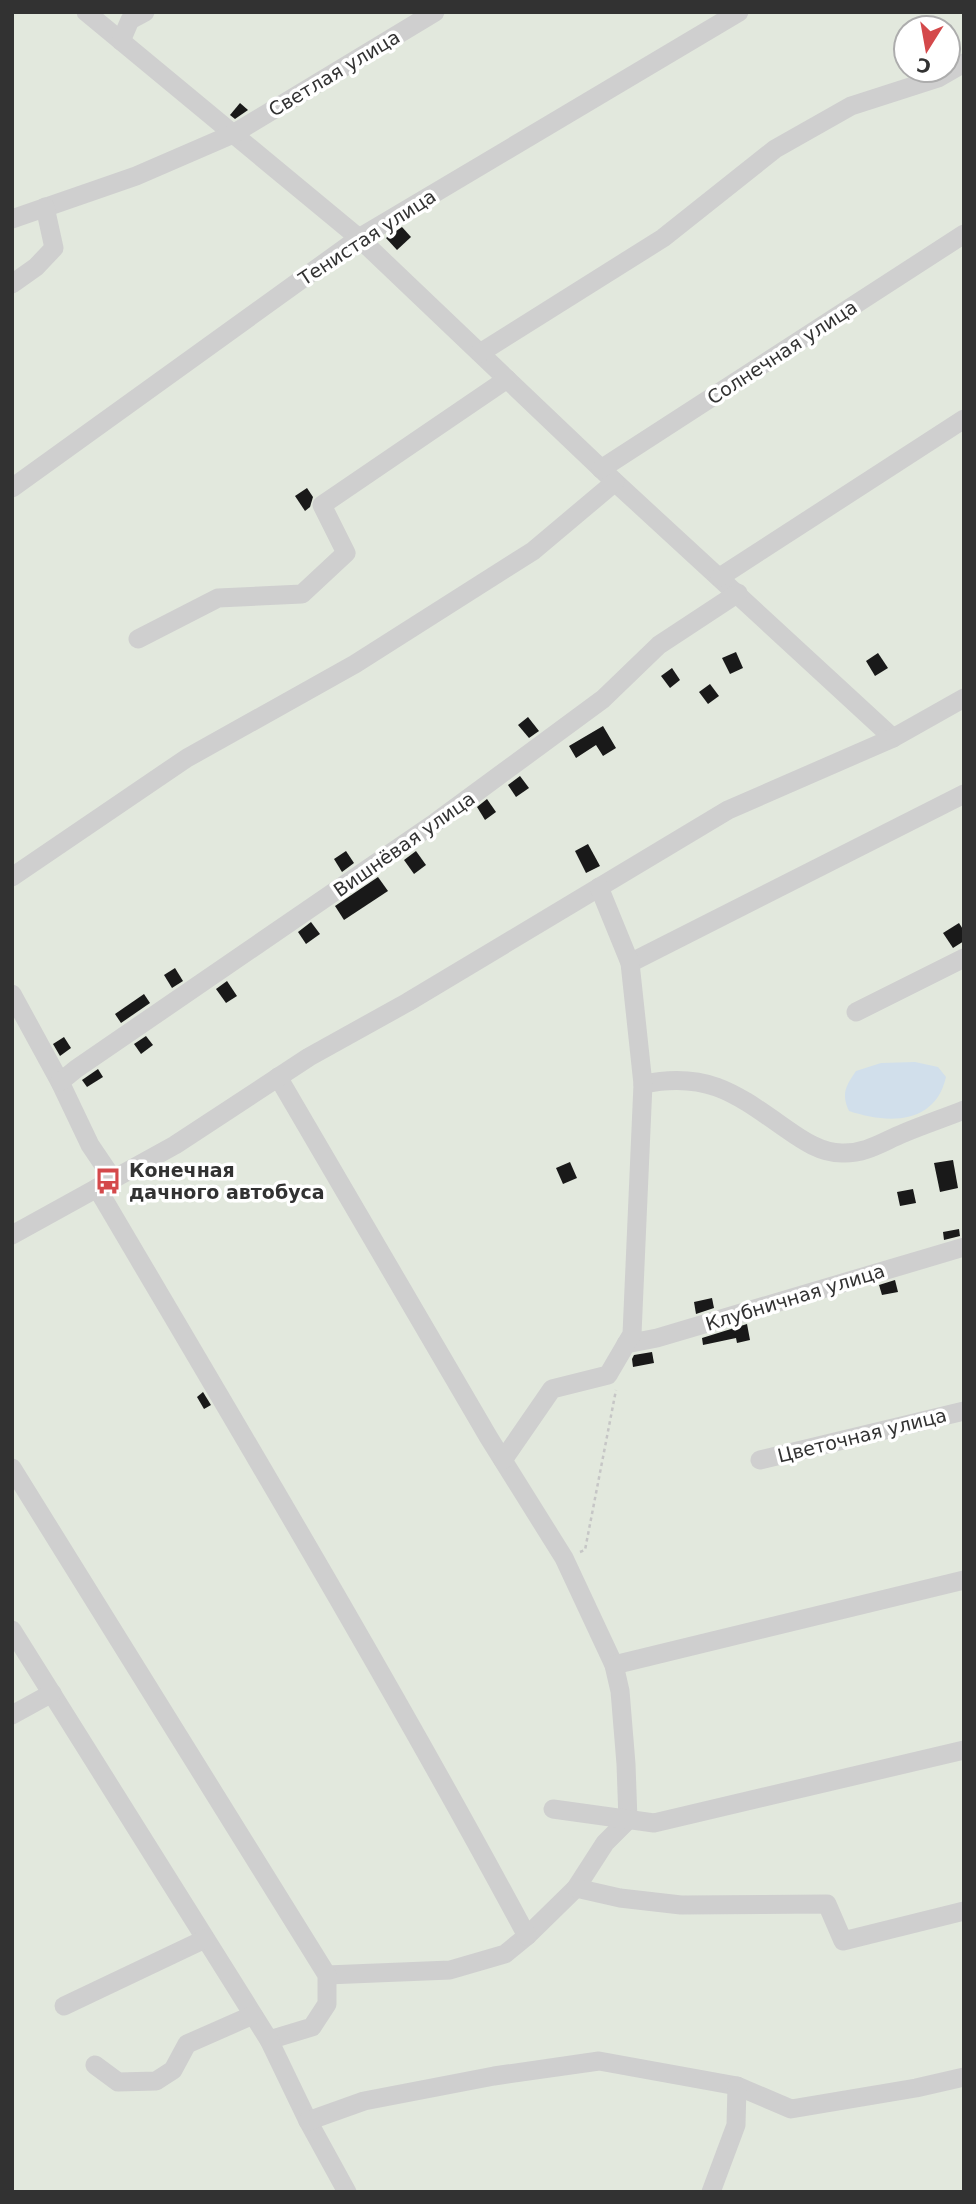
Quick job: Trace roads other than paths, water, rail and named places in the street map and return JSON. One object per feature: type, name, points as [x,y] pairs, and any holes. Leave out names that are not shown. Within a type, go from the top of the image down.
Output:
[{"type":"street","points":[[86,12],[359,238],[608,476],[893,738]]},
{"type":"street","points":[[121,41],[130,20],[145,12]]},
{"type":"street","name":"Светлая улица","points":[[12,219],[136,176],[233,134],[435,12]]},
{"type":"street","name":"Тенистая улица","points":[[12,488],[359,238],[739,12]]},
{"type":"street","points":[[480,353],[663,238],[775,149],[851,106],[938,78],[964,63]]},
{"type":"street","points":[[12,284],[36,267],[54,247],[46,207]]},
{"type":"street","name":"Солнечная улица","points":[[12,877],[187,758],[355,664],[533,551],[608,476],[964,234]]},
{"type":"street","points":[[138,639],[218,598],[302,594],[346,553],[322,505],[507,379]]},
{"type":"street","points":[[720,577],[964,419]]},
{"type":"street","name":"Вишнёвая улица","points":[[60,1083],[76,1069],[436,822],[603,699],[659,645],[738,593]]},
{"type":"street","points":[[12,1235],[175,1145],[278,1077],[728,810],[893,738],[964,698]]},
{"type":"street","points":[[630,963],[964,794]]},
{"type":"street","points":[[503,1460],[552,1389],[608,1375],[632,1334],[643,1084],[630,963],[599,887]]},
{"type":"street","points":[[856,1012],[964,958]]},
{"type":"street","points":[[12,994],[60,1083],[105,1183],[262,1468],[527,1936]]},
{"type":"street","points":[[278,1077],[503,1460],[564,1558],[614,1665],[620,1691],[626,1764],[628,1820],[605,1843],[576,1888],[505,1954],[450,1970],[327,1975]]},
{"type":"street","points":[[643,1084],[665,1079],[689,1079],[726,1089],[808,1145],[840,1154],[867,1152],[903,1133],[964,1110]]},
{"type":"street","name":"Клубничная улица","points":[[626,1344],[670,1334],[964,1247]]},
{"type":"street","name":"Цветочная улица","points":[[760,1460],[964,1410]]},
{"type":"street","points":[[12,1468],[327,1975],[327,2004],[312,2027],[269,2040]]},
{"type":"street","points":[[614,1665],[964,1580]]},
{"type":"street","points":[[12,1630],[269,2040],[308,2121],[347,2192]]},
{"type":"street","points":[[12,1715],[52,1693]]},
{"type":"street","points":[[553,1809],[654,1823],[964,1750]]},
{"type":"street","points":[[576,1888],[620,1898],[681,1905],[827,1904],[843,1941],[964,1911]]},
{"type":"street","points":[[64,2006],[205,1939]]},
{"type":"street","points":[[94,2066],[118,2082],[156,2081],[173,2070],[187,2044],[253,2015]]},
{"type":"street","points":[[308,2121],[364,2101],[494,2076],[599,2061],[737,2086],[791,2109],[964,2077]]},
{"type":"street","points":[[711,2192],[736,2125],[737,2086]]},
{"type":"place","name":"Конечная дачного автобуса","points":[[108,1181]]}]
